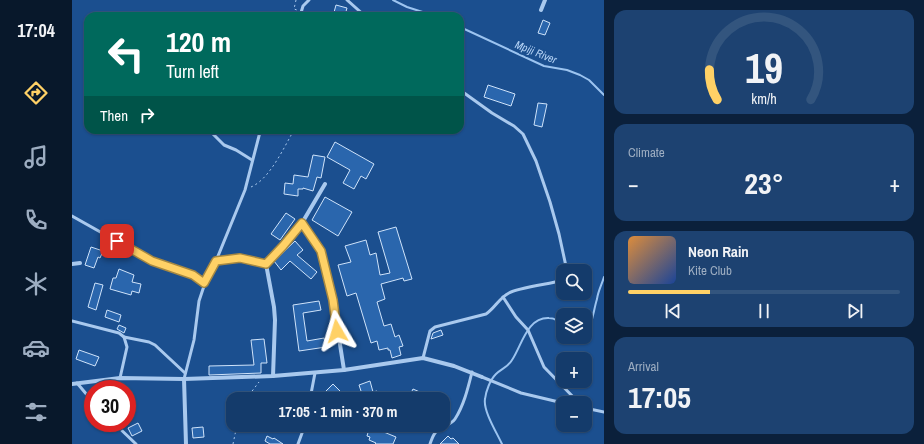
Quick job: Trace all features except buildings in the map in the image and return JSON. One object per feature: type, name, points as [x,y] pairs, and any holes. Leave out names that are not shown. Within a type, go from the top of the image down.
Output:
[{"type":"street","points":[[541,10],[544,0]]},
{"type":"street","points":[[266,264],[302,223],[325,184]]},
{"type":"street","points":[[302,223],[321,251],[333,300],[344,370]]},
{"type":"street","points":[[216,261],[240,258],[266,264]]},
{"type":"street","points":[[72,264],[80,262]]},
{"type":"street","points":[[266,264],[275,320],[273,376]]},
{"type":"street","points":[[74,383],[120,378],[184,379],[262,377],[344,370],[423,358],[472,372],[482,377]]},
{"type":"street","points":[[184,379],[186,444]]},
{"type":"lane","points":[[301,12],[303,6],[309,0]]},
{"type":"lane","points":[[347,0],[360,12]]},
{"type":"lane","points":[[464,93],[492,113],[514,126],[523,134],[536,161],[550,202],[565,264]]},
{"type":"lane","points":[[213,134],[224,145],[236,150],[252,160]]},
{"type":"lane","points":[[184,379],[184,373],[194,340],[199,301],[204,283],[216,261],[244,190],[259,134]]},
{"type":"lane","points":[[72,216],[152,261],[193,275],[204,283]]},
{"type":"lane","points":[[423,358],[430,331],[435,327],[486,314],[510,292],[556,282]]},
{"type":"lane","points":[[503,297],[516,317],[528,330],[544,367],[573,396]]},
{"type":"lane","points":[[72,321],[118,333],[124,337],[149,342],[155,345],[184,373]]},
{"type":"lane","points":[[120,378],[127,347],[124,337]]},
{"type":"lane","points":[[430,444],[434,434],[451,423],[455,418],[463,403],[472,372]]},
{"type":"lane","points":[[311,392],[315,373]]},
{"type":"lane","points":[[482,377],[502,386],[541,399],[556,402]]},
{"type":"lane","points":[[74,383],[84,393]]},
{"type":"lane","points":[[592,409],[604,412]]},
{"type":"lane","points":[[123,432],[136,444]]},
{"type":"lane","points":[[298,444],[302,432]]},
{"type":"path","points":[[296,0],[294,9],[297,12]]},
{"type":"path","points":[[244,190],[254,186],[269,172],[292,134]]},
{"type":"path","points":[[251,392],[262,377]]},
{"type":"path","points":[[233,444],[236,432]]},
{"type":"waterway","name":"Mpiji River","points":[[393,0],[407,7],[423,12]]},
{"type":"waterway","name":"Mpiji River","points":[[464,29],[544,66],[567,70],[580,75],[589,80],[604,95]]},
{"type":"waterway","name":"Mpiji River","points":[[592,318],[598,293],[604,277]]},
{"type":"waterway","name":"Mpiji River","points":[[502,444],[486,410],[485,399],[490,382],[494,376],[510,362],[516,354],[526,333],[535,322],[549,318],[556,320]]},
{"type":"route","points":[[117,241],[152,261],[193,275],[204,283],[216,261],[240,258],[266,264],[302,223],[321,251],[333,300],[337,331]]}]
